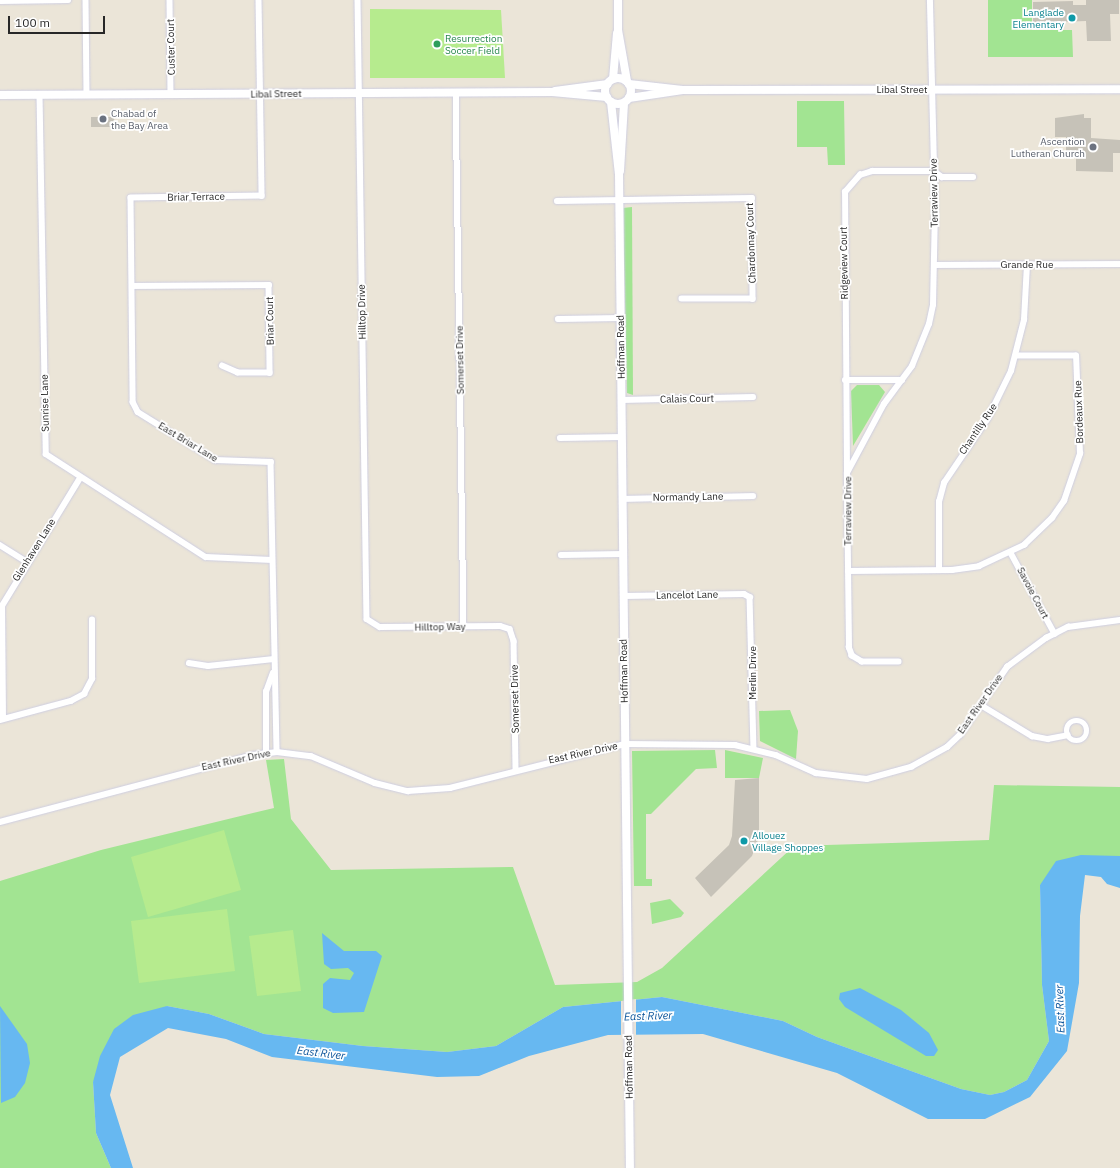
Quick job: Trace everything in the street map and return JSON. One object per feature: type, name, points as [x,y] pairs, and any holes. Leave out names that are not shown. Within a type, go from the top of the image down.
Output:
[{"type":"street","points":[[0,1],[68,0]]},
{"type":"street","points":[[86,0],[87,95]]},
{"type":"street","name":"Custer Court","points":[[170,0],[172,95]]},
{"type":"street","points":[[259,0],[261,94]]},
{"type":"street","name":"Hilltop Drive","points":[[358,0],[366,614],[370,624]]},
{"type":"street","points":[[610,81],[618,30],[618,0]]},
{"type":"street","name":"Terraview Drive","points":[[899,662],[862,662],[852,656],[849,648],[846,473],[870,427],[902,380],[930,324],[935,265],[930,0]]},
{"type":"street","points":[[618,30],[628,83]]},
{"type":"street","name":"Libal Street","points":[[552,92],[610,81],[684,90],[1120,89]]},
{"type":"street","name":"Hoffman Road","points":[[610,81],[609,99],[619,174],[620,200],[630,1168]]},
{"type":"street","name":"Hoffman Road","points":[[619,174],[628,83]]},
{"type":"street","name":"Libal Street","points":[[0,95],[552,92],[627,100],[684,90]]},
{"type":"street","name":"Somerset Drive","points":[[456,93],[464,626]]},
{"type":"street","name":"Briar Terrace","points":[[130,198],[262,196],[261,94]]},
{"type":"street","name":"Sunrise Lane","points":[[40,95],[45,451],[51,460],[206,557],[272,560]]},
{"type":"street","name":"Ridgeview Court","points":[[846,473],[845,192],[860,175],[872,171],[934,171],[942,177],[973,177]]},
{"type":"street","name":"East Briar Lane","points":[[130,198],[134,406],[215,460],[271,462],[274,670],[277,752]]},
{"type":"street","name":"Chardonnay Court","points":[[620,200],[752,198],[753,298],[682,299]]},
{"type":"street","points":[[557,201],[620,200]]},
{"type":"street","name":"Chantilly Rue","points":[[939,570],[939,502],[944,483],[988,418],[1016,356],[1024,320],[1027,264]]},
{"type":"street","name":"Grande Rue","points":[[935,265],[1120,264]]},
{"type":"street","name":"Briar Court","points":[[132,286],[269,285],[270,373],[238,373],[222,366]]},
{"type":"street","points":[[558,319],[621,318]]},
{"type":"street","name":"Bordeaux Rue","points":[[848,571],[939,570],[978,566],[1011,553],[1041,530],[1064,501],[1074,477],[1081,435],[1076,356],[1016,356]]},
{"type":"street","points":[[845,380],[902,380]]},
{"type":"street","name":"Calais Court","points":[[622,400],[753,397]]},
{"type":"street","points":[[560,438],[622,437]]},
{"type":"street","name":"Glenhaven Lane","points":[[1,720],[1,610],[27,562],[80,478]]},
{"type":"street","name":"Normandy Lane","points":[[623,499],[752,496]]},
{"type":"street","points":[[0,545],[27,562]]},
{"type":"street","name":"Savoie Court","points":[[1011,553],[1055,634]]},
{"type":"street","points":[[562,555],[623,554]]},
{"type":"street","name":"Lancelot Lane","points":[[624,596],[744,594],[750,597]]},
{"type":"street","name":"Merlin Drive","points":[[750,597],[754,749]]},
{"type":"street","points":[[1,720],[71,701],[84,694],[92,679],[92,620]]},
{"type":"street","name":"East River Drive","points":[[0,822],[266,753],[277,752],[311,756],[401,791],[450,788],[516,770],[625,744],[703,742],[754,749],[816,773],[867,779],[911,767],[947,747],[981,705],[1007,667],[1055,634],[1094,621],[1120,620]]},
{"type":"street","name":"Hilltop Way","points":[[370,624],[380,628],[464,626],[510,629]]},
{"type":"street","name":"Somerset Drive","points":[[510,629],[514,641],[516,770]]},
{"type":"street","points":[[189,663],[208,666],[274,659]]},
{"type":"street","name":"East Briar Lane","points":[[266,753],[266,692],[274,670]]},
{"type":"street","points":[[981,705],[1032,736],[1048,739],[1068,735]]},
{"type":"green space","points":[[988,0],[1032,0],[1032,30],[1072,30],[1073,57],[988,57]]},
{"type":"green space","name":"Resurrection Soccer Field","points":[[370,9],[501,10],[505,78],[370,78]]},
{"type":"green space","points":[[797,101],[844,101],[845,165],[828,165],[827,147],[797,147]]},
{"type":"green space","points":[[632,207],[633,395],[627,393],[623,208]]},
{"type":"green space","points":[[857,385],[879,385],[885,392],[853,446],[851,391]]},
{"type":"green space","points":[[790,710],[798,731],[796,759],[760,741],[759,711]]},
{"type":"green space","points":[[715,750],[717,768],[696,769],[651,814],[646,814],[646,879],[652,879],[652,886],[634,886],[632,751]]},
{"type":"green space","points":[[725,750],[763,758],[759,778],[725,778]]},
{"type":"green space","points":[[284,759],[291,819],[331,870],[513,867],[555,985],[637,982],[662,968],[794,846],[989,840],[994,785],[1120,787],[1120,856],[1040,885],[1042,985],[1049,1041],[1027,1080],[1004,1092],[990,1095],[961,1089],[817,1037],[783,1021],[662,997],[563,1007],[496,1046],[447,1052],[363,1046],[264,1034],[209,1014],[167,1006],[93,1082],[96,1133],[111,1168],[0,1168],[0,881],[101,850],[274,808],[266,760]]},
{"type":"green space","points":[[224,830],[241,890],[148,917],[131,857]]},
{"type":"green space","points":[[670,899],[684,913],[681,917],[652,924],[650,903]]},
{"type":"green space","points":[[227,909],[235,971],[139,983],[131,921]]},
{"type":"green space","points":[[293,930],[301,991],[257,996],[249,936]]},
{"type":"water","name":"East River","points":[[1081,855],[1120,856],[1120,888],[1107,884],[1101,877],[1085,875],[1080,916],[1079,983],[1067,1051],[1030,1097],[985,1119],[928,1119],[837,1073],[703,1034],[608,1035],[529,1056],[479,1076],[437,1077],[272,1057],[226,1039],[168,1028],[120,1057],[110,1095],[133,1168],[111,1168],[96,1133],[93,1082],[100,1056],[114,1029],[133,1015],[167,1006],[209,1014],[264,1034],[363,1046],[447,1052],[496,1046],[563,1007],[662,997],[783,1021],[817,1037],[961,1089],[990,1095],[1004,1092],[1027,1080],[1049,1041],[1042,985],[1040,885],[1056,861]]},
{"type":"water","points":[[322,933],[344,951],[376,951],[382,956],[364,1012],[333,1013],[323,1008],[323,984],[330,978],[350,980],[354,973],[348,968],[331,969],[324,964]]},
{"type":"water","points":[[860,988],[901,1010],[929,1033],[938,1050],[934,1056],[926,1056],[845,1007],[839,999],[840,993]]},
{"type":"water","points":[[0,1006],[27,1044],[30,1063],[25,1083],[15,1097],[1,1103]]},
{"type":"pier","points":[[636,999],[636,1036],[621,1036],[621,1001]]},
{"type":"building","name":"Langlade Elementary","points":[[1086,0],[1119,0],[1119,14],[1110,14],[1111,41],[1087,41],[1086,21],[1033,23],[1033,2],[1073,1],[1073,5],[1086,5]]},
{"type":"building","name":"Ascention Lutheran Church","points":[[1084,114],[1084,118],[1091,118],[1091,138],[1120,140],[1120,153],[1113,153],[1113,172],[1076,171],[1076,154],[1066,154],[1066,137],[1055,137],[1055,118]]},
{"type":"building","name":"Chabad of the Bay Area","points":[[91,117],[114,117],[115,127],[91,127]]},
{"type":"building","name":"Allouez Village Shoppes","points":[[759,778],[759,837],[752,856],[711,897],[695,878],[729,845],[732,836],[735,780]]},
{"type":"place","name":"Langlade Elementary","points":[[1072,18]]},
{"type":"place","name":"Resurrection Soccer Field","points":[[437,44]]},
{"type":"place","name":"Chabad of the Bay Area","points":[[103,119]]},
{"type":"place","name":"Ascention Lutheran Church","points":[[1093,147]]},
{"type":"place","name":"Allouez Village Shoppes","points":[[744,841]]}]
